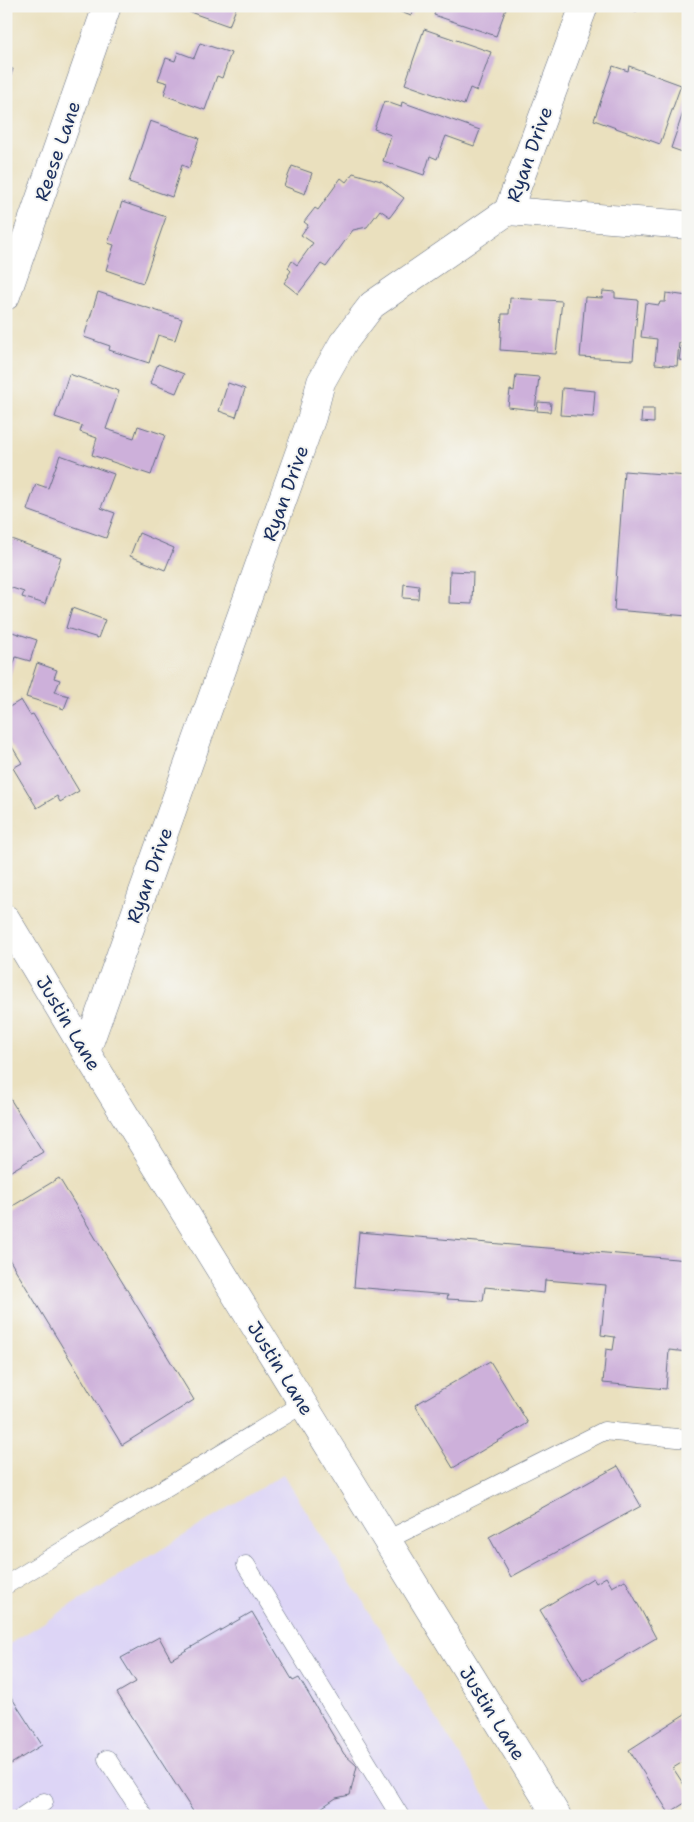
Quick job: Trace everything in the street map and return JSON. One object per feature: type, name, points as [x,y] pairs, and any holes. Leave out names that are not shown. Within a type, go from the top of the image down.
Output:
[{"type":"street","name":"Reese Lane","points":[[6,296],[107,6]]},
{"type":"street","name":"Ryan Drive","points":[[86,1052],[305,436],[321,382],[343,343],[372,305],[508,210],[584,6]]},
{"type":"street","points":[[508,210],[688,225]]},
{"type":"street","name":"Justin Lane","points":[[6,919],[557,1816]]},
{"type":"lane","points":[[6,1585],[303,1404]]},
{"type":"lane","points":[[387,1540],[604,1431],[688,1439]]},
{"type":"lane","points":[[246,1565],[400,1816]]},
{"type":"lane","points":[[108,1759],[144,1816]]},
{"type":"lane","points":[[23,1816],[44,1802]]},
{"type":"shaded area","points":[[283,1474],[498,1816],[6,1816],[6,1646]]},
{"type":"building","points":[[189,6],[237,6],[229,26],[187,11]]},
{"type":"building","points":[[386,6],[415,6],[411,16]]},
{"type":"building","points":[[437,6],[507,6],[496,36],[434,15]]},
{"type":"building","points":[[622,6],[638,6],[636,12]]},
{"type":"building","points":[[424,29],[491,52],[477,91],[470,88],[464,105],[405,84]]},
{"type":"building","points":[[200,43],[231,53],[222,78],[217,76],[205,110],[164,95],[168,83],[158,80],[166,58],[175,61],[178,52],[194,58]]},
{"type":"building","points":[[613,66],[628,71],[629,66],[681,85],[660,144],[594,120]]},
{"type":"building","points":[[6,67],[13,69],[7,87],[6,87]]},
{"type":"building","points":[[384,101],[401,107],[402,102],[480,130],[474,146],[446,136],[437,159],[430,156],[424,175],[383,161],[391,135],[374,129]]},
{"type":"building","points":[[688,101],[688,154],[671,148]]},
{"type":"building","points":[[150,121],[199,138],[189,168],[182,165],[172,197],[129,182]]},
{"type":"building","points":[[292,166],[312,173],[305,194],[284,186]]},
{"type":"building","points":[[353,173],[381,181],[404,198],[390,217],[380,210],[367,227],[353,230],[326,267],[321,264],[298,294],[284,283],[291,271],[288,268],[292,261],[297,265],[313,243],[301,235],[308,225],[304,222],[315,208],[318,210],[341,178],[346,182]]},
{"type":"building","points":[[122,202],[166,217],[143,283],[106,270],[114,245],[108,243]]},
{"type":"building","points":[[603,291],[615,292],[615,298],[638,300],[633,360],[580,357],[585,297],[602,298]]},
{"type":"building","points":[[98,292],[182,319],[175,340],[158,335],[149,363],[109,350],[110,346],[84,337]]},
{"type":"building","points":[[666,293],[688,296],[688,343],[679,342],[677,366],[655,364],[657,339],[641,337],[645,303],[659,305],[660,302],[665,302]]},
{"type":"building","points":[[510,298],[562,301],[556,354],[500,350],[502,314],[509,314]]},
{"type":"building","points":[[681,346],[688,347],[688,361],[679,360]]},
{"type":"building","points":[[158,364],[184,374],[176,393],[150,383]]},
{"type":"building","points":[[69,374],[119,391],[106,429],[134,438],[138,426],[165,435],[151,475],[92,455],[97,438],[80,432],[82,426],[55,417]]},
{"type":"building","points":[[516,375],[539,377],[535,410],[508,407],[510,390],[514,391]]},
{"type":"building","points":[[228,383],[245,389],[236,417],[219,411]]},
{"type":"building","points":[[562,388],[595,391],[593,417],[560,415]]},
{"type":"building","points":[[538,402],[551,403],[550,412],[537,411]]},
{"type":"building","points":[[642,409],[654,409],[654,423],[641,422]]},
{"type":"building","points":[[60,455],[114,474],[101,508],[115,513],[106,538],[27,510],[36,484],[48,488]]},
{"type":"building","points":[[624,471],[688,476],[688,616],[614,610]]},
{"type":"building","points":[[139,533],[174,548],[165,570],[130,556]]},
{"type":"building","points":[[11,539],[61,557],[45,604],[22,597],[24,592],[6,586],[6,553]]},
{"type":"building","points":[[450,571],[473,572],[472,604],[449,603]]},
{"type":"building","points":[[404,584],[419,586],[418,599],[403,598]]},
{"type":"building","points":[[72,608],[105,620],[98,638],[66,628]]},
{"type":"building","points":[[6,630],[37,640],[30,661],[16,657],[7,685]]},
{"type":"building","points":[[37,663],[57,670],[54,678],[60,680],[55,692],[69,696],[64,709],[26,697]]},
{"type":"building","points":[[21,700],[30,715],[33,714],[79,791],[60,802],[57,796],[37,808],[13,768],[22,763],[6,737],[6,709]]},
{"type":"building","points":[[6,1092],[43,1152],[6,1174]]},
{"type":"building","points":[[59,1178],[194,1400],[122,1445],[6,1254],[6,1210]]},
{"type":"building","points":[[359,1232],[688,1260],[688,1352],[669,1350],[666,1389],[603,1383],[606,1349],[613,1350],[615,1337],[601,1335],[606,1285],[545,1280],[544,1293],[485,1287],[483,1301],[447,1299],[448,1295],[354,1287]]},
{"type":"building","points":[[490,1361],[528,1423],[453,1468],[415,1405]]},
{"type":"building","points":[[618,1466],[641,1506],[511,1577],[489,1537]]},
{"type":"building","points":[[606,1577],[612,1587],[625,1580],[656,1638],[583,1681],[540,1610],[593,1578],[596,1583]]},
{"type":"building","points":[[252,1612],[293,1681],[299,1678],[344,1754],[357,1766],[350,1795],[336,1798],[309,1816],[196,1816],[117,1693],[136,1682],[121,1658],[159,1637],[171,1659]]},
{"type":"building","points":[[6,1689],[42,1745],[6,1767]]},
{"type":"building","points":[[688,1712],[688,1759],[673,1768],[688,1791],[688,1801],[669,1813],[629,1750]]}]
